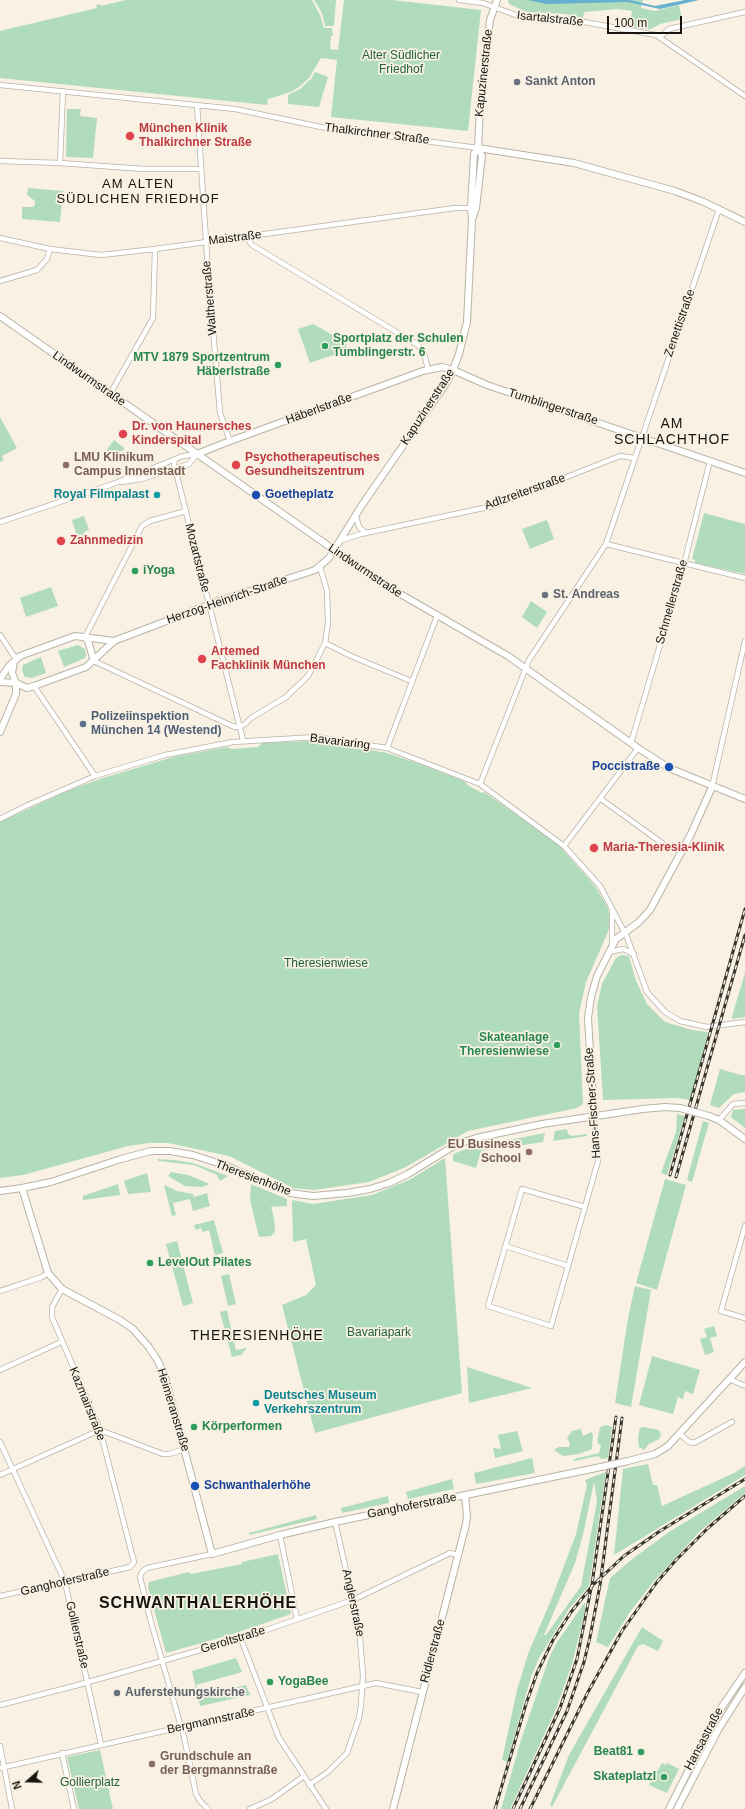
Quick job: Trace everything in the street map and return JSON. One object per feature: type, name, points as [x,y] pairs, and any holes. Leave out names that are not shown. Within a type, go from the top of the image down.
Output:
[{"type":"main road","name":"Kapuzinerstraße","points":[[472,220],[476,208],[482,156],[478,148],[481,96],[490,20],[497,0]]},
{"type":"main road","name":"Kapuzinerstraße","points":[[334,551],[453,370],[463,343],[467,322],[474,154],[478,148]]},
{"type":"main road","name":"Thalkirchner Straße","points":[[478,148],[574,163],[675,191],[719,209],[745,222]]},
{"type":"main road","name":"Lindwurmstraße","points":[[0,316],[383,584],[490,645],[669,768],[712,787],[745,799]]},
{"type":"main road","name":"Tumblingerstraße","points":[[442,367],[453,370],[488,385],[745,473]]},
{"type":"main road","name":"Häberlstraße","points":[[197,454],[428,369],[442,367]]},
{"type":"main road","name":"Herzog-Heinrich-Straße","points":[[114,640],[209,605],[311,571],[320,567],[334,551]]},
{"type":"main road","points":[[31,687],[0,680],[15,660],[24,654],[75,636],[114,640]]},
{"type":"main road","points":[[85,637],[88,641],[94,661]]},
{"type":"main road","points":[[16,694],[86,667],[94,661],[114,640]]},
{"type":"main road","points":[[0,732],[16,694],[16,683],[12,673],[15,660]]},
{"type":"main road","points":[[624,932],[639,922],[650,910],[691,834],[712,787]]},
{"type":"main road","name":"Hans-Fischer-Straße","points":[[594,1117],[588,1018],[594,987],[608,953],[612,944],[624,932]]},
{"type":"main road","name":"Theresienhöhe","points":[[0,1191],[51,1182],[121,1159],[151,1151],[170,1151],[193,1155],[224,1165],[290,1193],[312,1196],[347,1193],[370,1189],[394,1180],[465,1141],[542,1124],[665,1107],[680,1108],[719,1120],[745,1140]]},
{"type":"main road","points":[[22,1188],[48,1273],[62,1289]]},
{"type":"main road","name":"Heimeranstraße","points":[[62,1289],[120,1320],[133,1329],[148,1346],[158,1361],[165,1377],[212,1554]]},
{"type":"main road","name":"Ganghoferstraße","points":[[212,1554],[280,1535],[335,1522],[628,1461],[654,1454],[668,1446],[680,1434],[745,1362]]},
{"type":"main road","name":"Ridlerstraße","points":[[393,1808],[467,1516],[465,1495]]},
{"type":"main road","name":"Hansastraße","points":[[669,1809],[717,1714],[745,1673]]},
{"type":"main road","name":"Hansastraße","points":[[677,1809],[718,1730],[745,1686]]},
{"type":"street","name":"Isartalstraße","points":[[459,0],[479,2],[521,17],[568,19],[660,37]]},
{"type":"street","points":[[745,12],[669,29],[660,37],[745,96]]},
{"type":"street","name":"Thalkirchner Straße","points":[[0,85],[235,109],[326,128],[478,148]]},
{"type":"street","points":[[60,163],[63,91]]},
{"type":"street","name":"Waltherstraße","points":[[197,105],[220,413],[230,441]]},
{"type":"street","points":[[0,161],[60,163],[144,169],[201,169]]},
{"type":"street","name":"Maistraße","points":[[0,238],[50,249],[101,255],[246,237],[455,208],[471,208]]},
{"type":"street","name":"Zenettistraße","points":[[634,458],[719,209]]},
{"type":"street","points":[[246,237],[252,245],[417,345],[424,354],[428,369]]},
{"type":"street","points":[[0,281],[25,275],[37,270],[45,263],[50,249]]},
{"type":"street","points":[[110,394],[153,318],[155,249]]},
{"type":"street","points":[[0,522],[113,484],[186,455],[197,454]]},
{"type":"street","points":[[113,484],[138,480],[192,462],[197,454]]},
{"type":"street","name":"Adlzreiterstraße","points":[[342,540],[367,533],[493,506],[618,457],[624,456],[634,458]]},
{"type":"street","points":[[480,784],[525,668],[566,601],[606,544],[634,458]]},
{"type":"street","name":"Mozartstraße","points":[[175,459],[175,468],[243,740]]},
{"type":"street","name":"Schmellerstraße","points":[[631,743],[684,564],[710,460]]},
{"type":"street","points":[[85,637],[142,526],[150,521],[186,511]]},
{"type":"street","points":[[356,516],[358,527],[362,532],[367,533]]},
{"type":"street","points":[[606,544],[745,578]]},
{"type":"street","points":[[94,661],[232,726],[240,726],[286,697],[298,687],[308,676],[325,643],[328,609],[327,591],[320,567]]},
{"type":"street","points":[[386,748],[437,616]]},
{"type":"street","points":[[0,635],[15,660]]},
{"type":"street","points":[[712,787],[745,641]]},
{"type":"street","points":[[325,643],[351,656],[411,681]]},
{"type":"street","points":[[31,687],[94,776]]},
{"type":"street","name":"Bavariaring","points":[[0,819],[94,776],[165,755],[243,740],[316,737],[386,748],[480,784],[564,846],[600,886],[612,907],[634,954],[648,992],[659,1006],[671,1017],[687,1023],[708,1027],[745,1022]]},
{"type":"street","points":[[564,846],[601,799],[638,748]]},
{"type":"street","points":[[601,799],[662,843]]},
{"type":"street","name":"Bavariaring","points":[[612,907],[612,944]]},
{"type":"street","points":[[608,953],[623,949],[634,954]]},
{"type":"street","points":[[719,1120],[733,1104],[745,1102]]},
{"type":"street","name":"Hans-Fischer-Straße","points":[[505,1246],[488,1306],[551,1326],[598,1161],[594,1117]]},
{"type":"street","points":[[568,1266],[505,1246],[522,1189],[585,1207]]},
{"type":"street","points":[[745,1226],[721,1311],[745,1318]]},
{"type":"street","points":[[0,1291],[42,1277],[48,1273]]},
{"type":"street","name":"Kazmairstraße","points":[[62,1289],[51,1312],[61,1342],[100,1430],[134,1560],[133,1565],[130,1567]]},
{"type":"street","points":[[0,1370],[61,1342]]},
{"type":"street","points":[[729,1378],[745,1386]]},
{"type":"street","points":[[680,1434],[689,1442],[694,1443],[732,1422]]},
{"type":"street","points":[[0,1475],[100,1430],[163,1454],[185,1450]]},
{"type":"street","name":"Gollierstraße","points":[[0,1442],[65,1582],[101,1744]]},
{"type":"street","name":"Anglerstraße","points":[[309,1785],[328,1772],[347,1753],[359,1718],[362,1686],[359,1626],[335,1522]]},
{"type":"street","points":[[280,1535],[297,1619]]},
{"type":"street","name":"Geroltstraße","points":[[0,1705],[162,1662],[241,1639],[352,1600],[450,1553],[458,1555]]},
{"type":"street","name":"Ganghoferstraße","points":[[162,1662],[143,1592],[141,1574],[147,1568],[212,1554]]},
{"type":"street","name":"Ganghoferstraße","points":[[0,1596],[130,1567]]},
{"type":"street","points":[[241,1639],[282,1744],[326,1809]]},
{"type":"street","points":[[162,1662],[181,1728],[196,1794],[206,1808]]},
{"type":"street","name":"Bergmannstraße","points":[[2,1768],[101,1744],[181,1728],[376,1683],[422,1692]]},
{"type":"street","points":[[0,1746],[2,1768],[12,1809]]},
{"type":"street","points":[[62,1753],[74,1809]]},
{"type":"street","points":[[250,1809],[272,1799],[304,1776]]},
{"type":"green space","name":"Alter Südlicher Friedhof","points":[[126,0],[312,0],[320,15],[324,28],[332,28],[333,36],[331,36],[330,49],[338,50],[344,0],[392,0],[481,10],[468,131],[331,117],[337,60],[321,58],[309,78],[299,87],[291,92],[268,99],[267,105],[0,78],[0,31],[97,8],[96,5],[100,4],[101,6]]},
{"type":"green space","points":[[314,0],[336,0],[334,26],[325,26],[322,13]]},
{"type":"green space","points":[[508,0],[643,0],[641,8],[655,11],[679,5],[682,19],[660,24],[651,29],[645,29],[630,27],[632,11],[619,9],[584,12],[583,18],[565,14],[527,12],[509,4]]},
{"type":"green space","points":[[315,72],[328,77],[319,107],[288,104],[288,95],[300,89],[311,79]]},
{"type":"green space","points":[[67,109],[81,109],[80,116],[97,118],[93,158],[66,157]]},
{"type":"green space","points":[[28,188],[63,191],[60,222],[22,219],[22,207],[33,207],[35,205],[35,201],[27,195]]},
{"type":"green space","name":"Sportplatz der Schulen Tumblingerstr. 6","points":[[313,324],[345,342],[348,350],[310,363],[298,329]]},
{"type":"green space","points":[[0,417],[17,448],[2,456],[4,460],[0,462]]},
{"type":"green space","points":[[114,440],[124,448],[124,450],[108,456],[106,451]]},
{"type":"green space","points":[[704,513],[745,524],[745,574],[695,563],[695,560],[692,559]]},
{"type":"green space","points":[[84,516],[89,530],[84,532],[86,537],[83,538],[82,534],[77,536],[72,520]]},
{"type":"green space","points":[[547,520],[554,539],[530,549],[522,529]]},
{"type":"green space","points":[[51,587],[58,606],[26,617],[20,598]]},
{"type":"green space","points":[[531,601],[547,612],[537,628],[522,617]]},
{"type":"green space","points":[[78,645],[85,649],[85,658],[64,667],[58,651]]},
{"type":"green space","points":[[41,657],[46,673],[32,678],[25,677],[22,671],[23,665]]},
{"type":"green space","name":"Theresienwiese","points":[[309,741],[387,753],[464,781],[469,786],[482,793],[484,792],[556,842],[595,886],[608,908],[610,922],[608,932],[586,982],[579,1013],[583,1104],[577,1108],[468,1131],[406,1167],[369,1182],[314,1190],[293,1188],[229,1156],[168,1143],[149,1143],[128,1146],[23,1175],[0,1178],[0,822],[67,791],[103,778],[173,757],[227,747],[232,749],[258,747],[262,743]]},
{"type":"green space","points":[[621,955],[629,956],[636,981],[647,1004],[665,1022],[692,1030],[708,1032],[691,1100],[677,1098],[603,1100],[597,1006],[602,984],[616,958]]},
{"type":"green space","points":[[745,973],[745,1017],[732,1019],[733,1013]]},
{"type":"green space","points":[[720,1069],[745,1075],[745,1092],[734,1094],[719,1108],[710,1105]]},
{"type":"green space","points":[[745,1109],[745,1128],[731,1117],[733,1110]]},
{"type":"green space","points":[[677,1114],[685,1116],[667,1175],[661,1173],[676,1132]]},
{"type":"green space","points":[[703,1121],[709,1123],[692,1182],[687,1180]]},
{"type":"green space","points":[[567,1129],[568,1134],[572,1136],[587,1134],[587,1136],[553,1141],[555,1131]]},
{"type":"green space","points":[[545,1133],[543,1142],[491,1150],[489,1144]]},
{"type":"green space","points":[[486,1144],[487,1150],[481,1151],[476,1168],[453,1161],[453,1154]]},
{"type":"green space","name":"Bavariapark","points":[[445,1158],[462,1393],[315,1433],[282,1305],[306,1295],[316,1285],[306,1239],[293,1242],[292,1200],[313,1204],[372,1195],[411,1179]]},
{"type":"green space","points":[[157,1159],[193,1163],[228,1176],[220,1181],[217,1175],[194,1165],[159,1161]]},
{"type":"green space","points":[[171,1172],[188,1175],[210,1184],[202,1187],[185,1186],[168,1176]]},
{"type":"green space","points":[[147,1173],[151,1192],[128,1194],[124,1181]]},
{"type":"green space","points":[[665,1179],[686,1185],[657,1290],[636,1283]]},
{"type":"green space","points":[[118,1184],[120,1195],[83,1200],[83,1196]]},
{"type":"green space","points":[[251,1184],[287,1199],[287,1206],[271,1207],[274,1218],[275,1232],[271,1236],[259,1237],[250,1200]]},
{"type":"green space","points":[[164,1185],[177,1191],[193,1194],[194,1197],[207,1193],[210,1206],[193,1211],[190,1199],[173,1203],[176,1215],[172,1216]]},
{"type":"green space","points":[[214,1220],[223,1253],[215,1255],[209,1230],[203,1232],[201,1228],[196,1230],[194,1225]]},
{"type":"green space","points":[[177,1241],[193,1303],[183,1306],[166,1244]]},
{"type":"green space","points":[[229,1274],[236,1304],[228,1306],[221,1276]]},
{"type":"green space","points":[[635,1286],[651,1290],[631,1407],[615,1403],[628,1318]]},
{"type":"green space","points":[[227,1310],[236,1350],[247,1348],[241,1355],[232,1357],[220,1312]]},
{"type":"green space","points":[[714,1326],[717,1336],[710,1338],[714,1352],[705,1355],[700,1339],[707,1337],[704,1329]]},
{"type":"green space","points":[[652,1356],[700,1370],[693,1394],[685,1391],[683,1399],[678,1397],[673,1414],[639,1405]]},
{"type":"green space","points":[[467,1367],[532,1388],[469,1403]]},
{"type":"green space","points":[[606,1425],[612,1427],[608,1458],[602,1459],[598,1456],[574,1461],[574,1459],[599,1453],[601,1446],[597,1442],[600,1427]]},
{"type":"green space","points":[[644,1427],[659,1430],[661,1435],[659,1439],[649,1444],[644,1450],[639,1447],[638,1437],[640,1428]]},
{"type":"green space","points":[[581,1429],[583,1436],[591,1432],[593,1434],[592,1449],[579,1454],[563,1456],[555,1451],[555,1449],[559,1447],[569,1447],[570,1443],[567,1438],[572,1431]]},
{"type":"green space","points":[[517,1431],[523,1451],[495,1458],[493,1448],[501,1449],[498,1435]]},
{"type":"green space","points":[[532,1458],[535,1473],[476,1484],[474,1473]]},
{"type":"green space","points":[[648,1464],[653,1485],[657,1485],[662,1506],[734,1473],[745,1466],[745,1475],[614,1555],[623,1469]]},
{"type":"green space","points":[[606,1472],[589,1586],[569,1609],[539,1658],[531,1677],[507,1762],[502,1760],[517,1690],[528,1654],[553,1595],[576,1534],[587,1485],[585,1480]],"holes":[[[594,1482],[597,1501],[581,1586],[546,1635],[544,1635],[575,1563],[583,1535]]]},
{"type":"green space","points":[[452,1479],[454,1489],[408,1499],[406,1492]]},
{"type":"green space","points":[[745,1486],[745,1493],[700,1531],[654,1581],[630,1612],[608,1647],[596,1642],[610,1578],[631,1560],[669,1532]]},
{"type":"green space","points":[[388,1496],[389,1503],[342,1513],[341,1508]]},
{"type":"green space","points":[[316,1515],[317,1519],[249,1535],[249,1533]]},
{"type":"green space","points":[[278,1554],[291,1614],[230,1635],[166,1653],[148,1587],[149,1582],[189,1572],[191,1574],[242,1564],[242,1562]]},
{"type":"green space","points":[[585,1602],[585,1611],[572,1664],[556,1709],[510,1809],[501,1809],[521,1740],[549,1658],[557,1642]]},
{"type":"green space","points":[[642,1627],[663,1641],[658,1651],[643,1644],[638,1646],[552,1807],[550,1805],[569,1755]]},
{"type":"green space","points":[[236,1658],[242,1672],[196,1685],[198,1692],[199,1691],[201,1696],[246,1685],[250,1695],[200,1706],[192,1671]]},
{"type":"green space","name":"Gollierplatz","points":[[100,1750],[113,1809],[79,1809],[67,1757]]},
{"type":"green space","name":"Skateplatzl","points":[[662,1763],[665,1764],[664,1767],[667,1763],[679,1769],[667,1793],[649,1785]]},
{"type":"water","points":[[528,0],[630,0],[655,6],[685,0],[699,0],[660,9],[628,2],[547,4]]},
{"type":"railway","points":[[670,1175],[745,909]]},
{"type":"railway","points":[[676,1177],[745,935]]},
{"type":"railway","points":[[513,1809],[560,1708],[577,1659],[592,1584],[616,1417]]},
{"type":"railway","points":[[520,1809],[567,1711],[584,1662],[600,1585],[622,1418]]},
{"type":"railway","points":[[495,1809],[526,1704],[537,1673],[553,1640],[571,1612],[593,1585],[624,1556],[660,1531],[745,1479]]},
{"type":"railway","points":[[530,1809],[588,1692],[622,1631],[657,1582],[676,1560],[708,1528],[745,1496]]},
{"type":"place","name":"Sankt Anton","points":[[517,82]]},
{"type":"place","name":"München Klinik Thalkirchner Straße","points":[[130,136]]},
{"type":"place","name":"Sportplatz der Schulen Tumblingerstr. 6","points":[[325,346]]},
{"type":"place","name":"MTV 1879 Sportzentrum Häberlstraße","points":[[278,365]]},
{"type":"place","name":"Dr. von Haunersches Kinderspital","points":[[123,434]]},
{"type":"place","name":"LMU Klinikum Campus Innenstadt","points":[[66,465]]},
{"type":"place","name":"Psychotherapeutisches Gesundheitszentrum","points":[[236,465]]},
{"type":"place","name":"Royal Filmpalast","points":[[157,495]]},
{"type":"place","name":"Goetheplatz","points":[[256,495]]},
{"type":"place","name":"Zahnmedizin","points":[[61,541]]},
{"type":"place","name":"iYoga","points":[[135,571]]},
{"type":"place","name":"St. Andreas","points":[[545,595]]},
{"type":"place","name":"Artemed Fachklinik München","points":[[202,659]]},
{"type":"place","name":"Polizeiinspektion München 14 (Westend)","points":[[83,724]]},
{"type":"place","name":"Poccistraße","points":[[669,767]]},
{"type":"place","name":"Maria-Theresia-Klinik","points":[[594,848]]},
{"type":"place","name":"Skateanlage Theresienwiese","points":[[557,1045]]},
{"type":"place","name":"EU Business School","points":[[529,1152]]},
{"type":"place","name":"LevelOut Pilates","points":[[150,1263]]},
{"type":"place","name":"Deutsches Museum Verkehrszentrum","points":[[256,1403]]},
{"type":"place","name":"Körperformen","points":[[194,1427]]},
{"type":"place","name":"Schwanthalerhöhe","points":[[195,1486]]},
{"type":"place","name":"YogaBee","points":[[270,1682]]},
{"type":"place","name":"Auferstehungskirche","points":[[117,1693]]},
{"type":"place","name":"Beat81","points":[[641,1752]]},
{"type":"place","name":"Grundschule an der Bergmannstraße","points":[[152,1764]]},
{"type":"place","name":"Skateplatzl","points":[[664,1777]]},
{"type":"district","name":"AM ALTEN SÜDLICHEN FRIEDHOF","points":[[138,192]]},
{"type":"district","name":"AM SCHLACHTHOF","points":[[672,432]]},
{"type":"district","name":"THERESIENHÖHE","points":[[257,1336]]},
{"type":"district","name":"SCHWANTHALERHÖHE","points":[[198,1604]]}]
